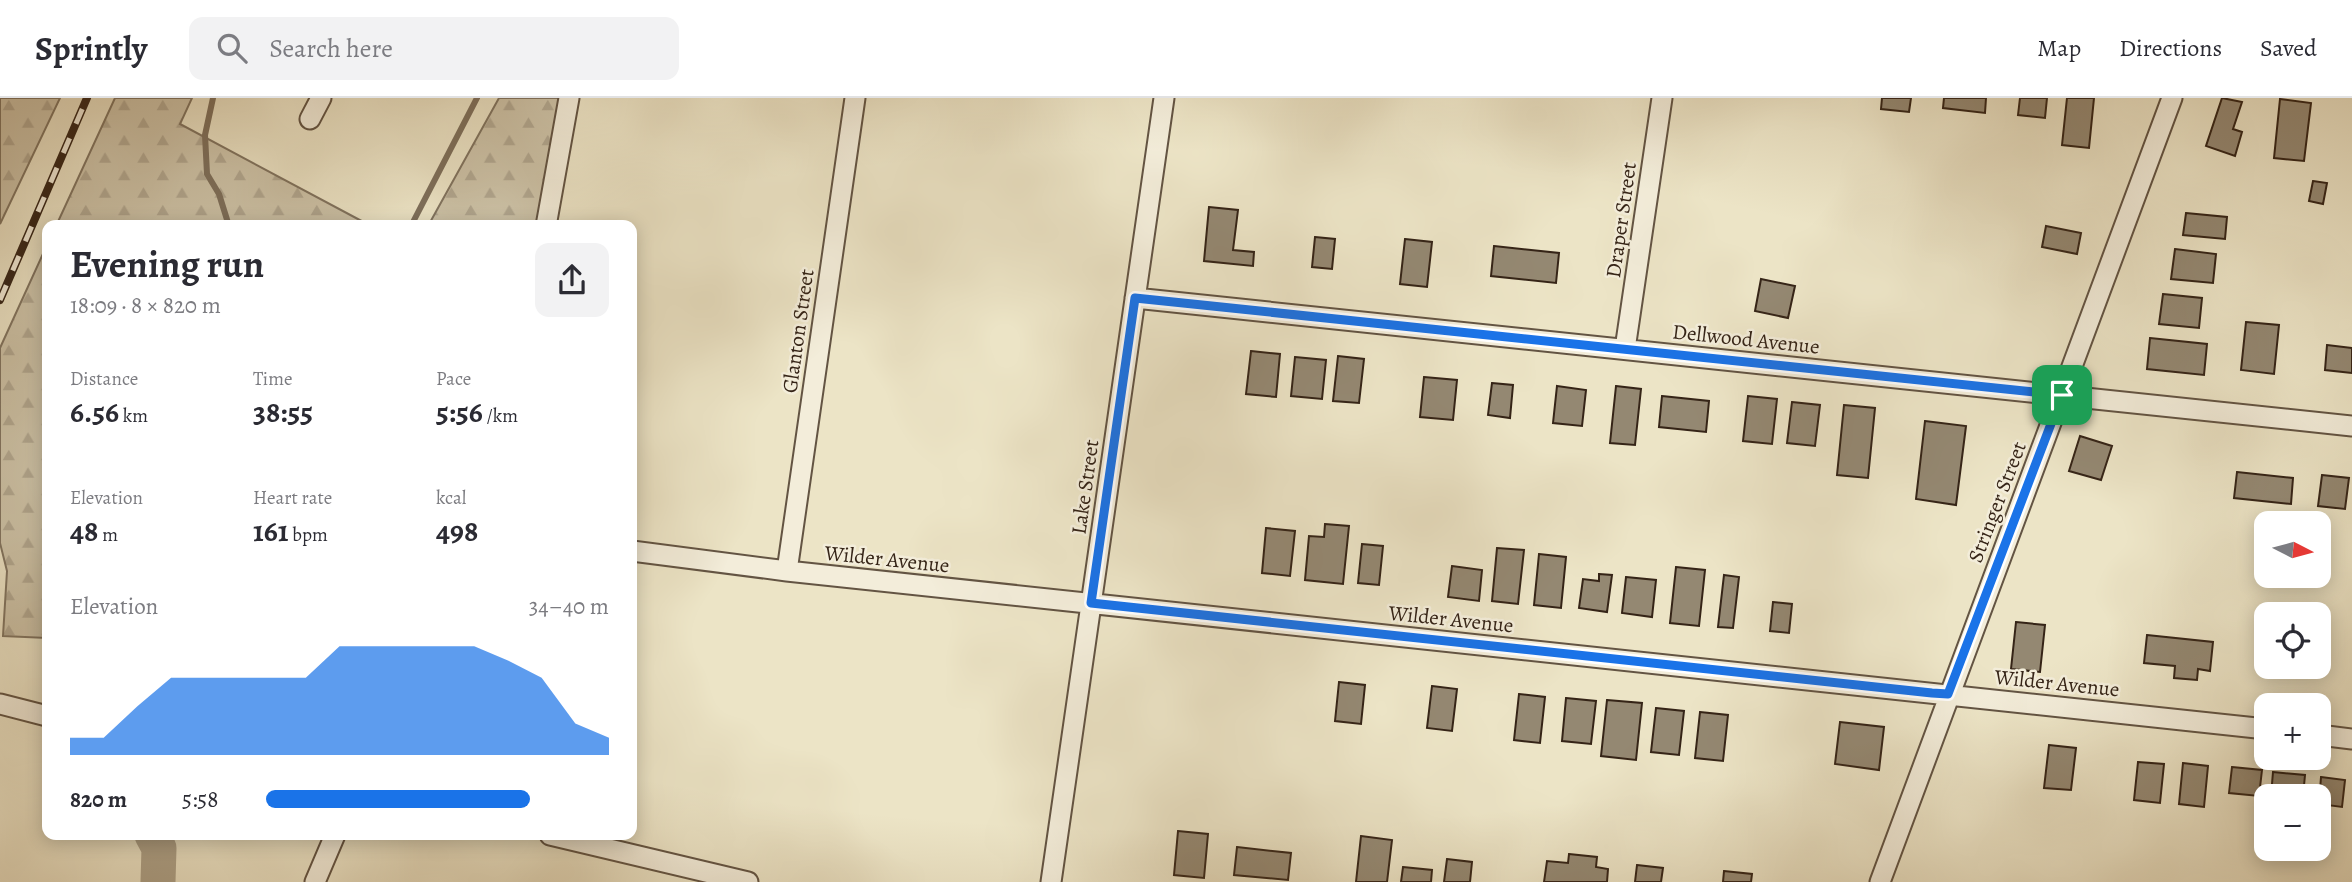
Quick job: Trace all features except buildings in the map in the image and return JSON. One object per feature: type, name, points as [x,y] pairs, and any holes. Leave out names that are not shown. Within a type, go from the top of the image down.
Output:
[{"type":"street","points":[[310,119],[321,98]]},
{"type":"street","points":[[547,220],[569,98]]},
{"type":"street","name":"Glanton Street","points":[[787,571],[855,98]]},
{"type":"street","name":"Lake Street","points":[[1051,882],[1164,98]]},
{"type":"street","name":"Draper Street","points":[[1625,349],[1662,98]]},
{"type":"street","name":"Stringer Street","points":[[1880,882],[2172,98]]},
{"type":"street","name":"Dellwood Avenue","points":[[1135,298],[2352,426]]},
{"type":"street","name":"Wilder Avenue","points":[[637,552],[787,571],[2254,728]]},
{"type":"street","points":[[0,704],[42,715]]},
{"type":"street","points":[[2331,736],[2352,739]]},
{"type":"street","points":[[315,882],[333,840]]},
{"type":"street","points":[[572,840],[748,882]]},
{"type":"green space","points":[[0,98],[60,98],[0,224]]},
{"type":"green space","points":[[115,98],[192,98],[180,124],[360,220],[59,220]]},
{"type":"green space","points":[[499,98],[564,98],[540,220],[431,220]]},
{"type":"green space","points":[[42,256],[42,638],[3,636],[7,571],[0,543],[0,348]]},
{"type":"waterway","points":[[213,98],[205,135],[207,174],[219,194],[227,220]]},
{"type":"waterway","points":[[414,220],[477,98]]},
{"type":"waterway","points":[[155,840],[159,848],[158,882]]},
{"type":"railway","points":[[0,300],[87,98]]},
{"type":"route","points":[[1135,298],[2062,395],[1948,694],[1091,603],[1135,298]]}]
